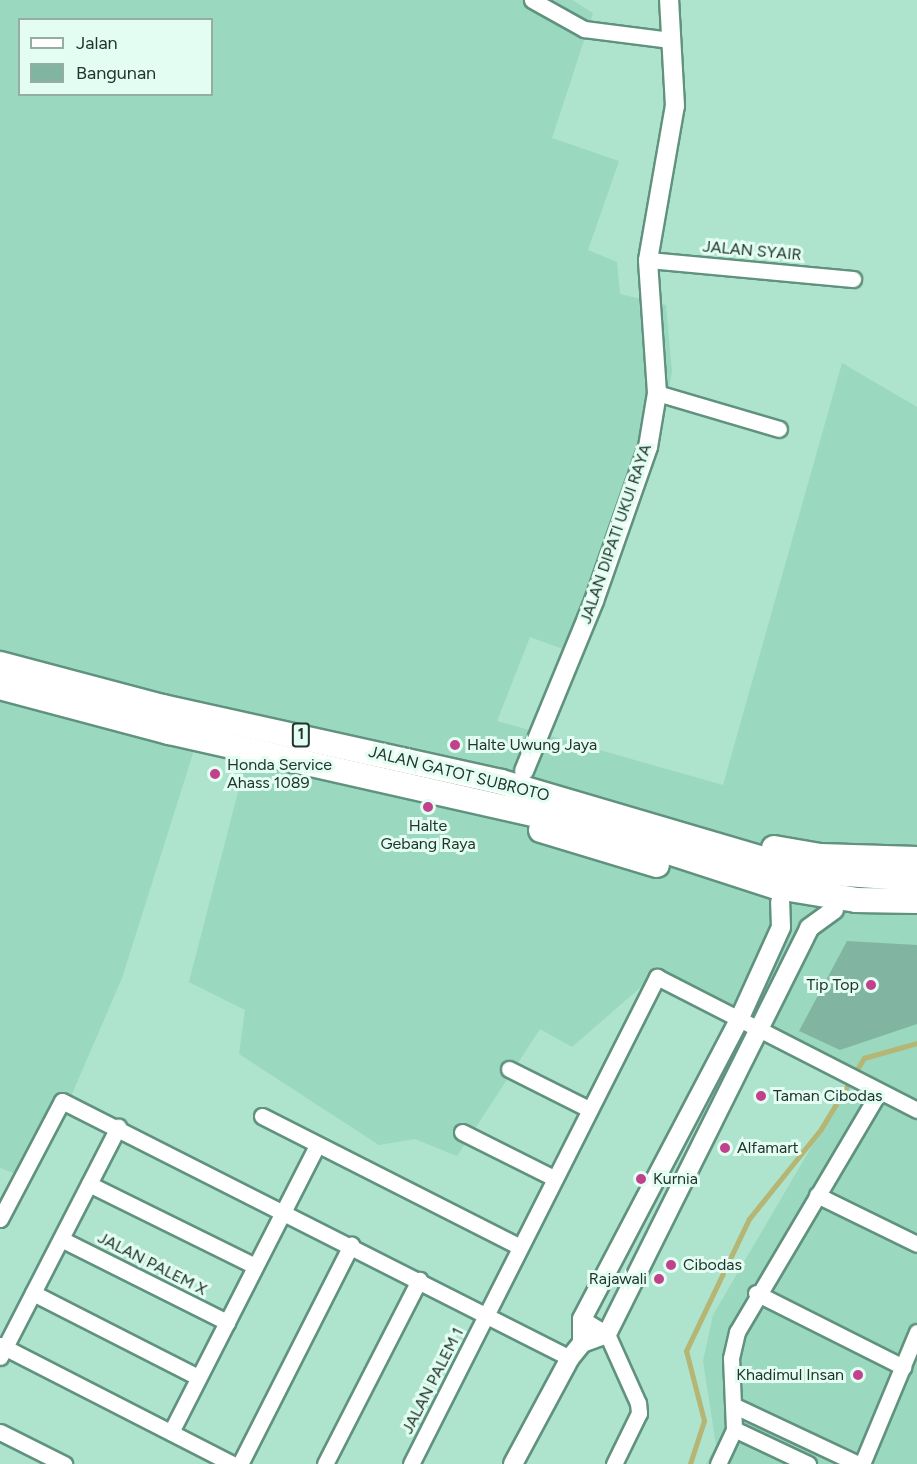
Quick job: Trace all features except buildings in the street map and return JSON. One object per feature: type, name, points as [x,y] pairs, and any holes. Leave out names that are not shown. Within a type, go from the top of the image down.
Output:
[{"type":"highway","name":"JALAN GATOT SUBROTO","points":[[0,664],[469,787],[804,871],[917,879]]},
{"type":"highway","name":"JALAN GATOT SUBROTO","points":[[0,687],[181,735],[469,787]]},
{"type":"highway","points":[[469,787],[524,771],[770,847],[820,856],[917,859]]},
{"type":"highway","points":[[469,787],[512,820],[780,902],[834,910],[917,912]]},
{"type":"highway","name":"JALAN GATOT SUBROTO","points":[[598,819],[777,887],[856,900],[917,901]]},
{"type":"street","points":[[532,0],[584,29],[670,40]]},
{"type":"street","name":"JALAN DIPATI UKUI RAYA","points":[[524,771],[628,509],[657,393],[648,260],[675,106],[669,0]]},
{"type":"street","name":"JALAN SYAIR","points":[[648,260],[853,279]]},
{"type":"street","points":[[657,393],[779,429]]},
{"type":"street","points":[[582,1343],[582,1319],[738,1022],[781,927],[780,902]]},
{"type":"street","points":[[513,1464],[570,1358],[582,1343],[607,1334],[809,928],[834,910]]},
{"type":"street","name":"JALAN PALEM 1","points":[[411,1464],[657,977],[738,1022]]},
{"type":"street","points":[[738,1022],[839,1069],[917,1110]]},
{"type":"street","points":[[509,1069],[589,1109]]},
{"type":"street","points":[[718,1464],[734,1428],[737,1407],[731,1358],[737,1332],[756,1293],[879,1092]]},
{"type":"street","points":[[0,1219],[60,1102],[118,1127],[570,1358]]},
{"type":"street","points":[[262,1116],[520,1247]]},
{"type":"street","points":[[118,1127],[2,1350],[233,1464]]},
{"type":"street","points":[[462,1132],[554,1178]]},
{"type":"street","points":[[171,1432],[317,1145]]},
{"type":"street","points":[[89,1184],[255,1266]]},
{"type":"street","points":[[817,1195],[917,1244]]},
{"type":"street","name":"JALAN PALEM X","points":[[61,1239],[227,1322]]},
{"type":"street","points":[[240,1464],[351,1245]]},
{"type":"street","points":[[325,1464],[418,1280]]},
{"type":"street","points":[[33,1293],[198,1377]]},
{"type":"street","points":[[756,1293],[903,1367]]},
{"type":"street","points":[[582,1319],[607,1334],[639,1413],[614,1464]]},
{"type":"street","points":[[737,1407],[860,1464],[917,1332]]},
{"type":"street","points":[[734,1428],[808,1464]]},
{"type":"street","points":[[0,1432],[64,1464]]},
{"type":"shaded area","points":[[0,0],[572,0],[593,13],[552,138],[619,161],[588,250],[617,262],[620,294],[666,305],[672,372],[659,442],[579,655],[530,637],[497,721],[723,785],[842,363],[917,407],[917,1464],[706,1464],[716,1445],[703,1361],[713,1315],[851,1079],[657,973],[572,1047],[540,1029],[457,1156],[415,1139],[379,1145],[239,1054],[245,1010],[189,982],[246,761],[195,747],[122,978],[72,1094],[22,1176],[0,1168]]},
{"type":"waterway","points":[[690,1464],[704,1421],[686,1351],[749,1219],[821,1129],[864,1058],[917,1043]]},
{"type":"place","name":"Halte Uwung Jaya","points":[[455,745]]},
{"type":"place","name":"Honda Service Ahass 1089","points":[[215,774]]},
{"type":"place","name":"Halte Gebang Raya","points":[[428,807]]},
{"type":"place","name":"Tip Top","points":[[871,985]]},
{"type":"place","name":"Taman Cibodas","points":[[761,1096]]},
{"type":"place","name":"Alfamart","points":[[725,1148]]},
{"type":"place","name":"Kurnia","points":[[641,1179]]},
{"type":"place","name":"Cibodas","points":[[671,1265]]},
{"type":"place","name":"Rajawali","points":[[659,1279]]},
{"type":"place","name":"Khadimul Insan","points":[[858,1375]]}]
